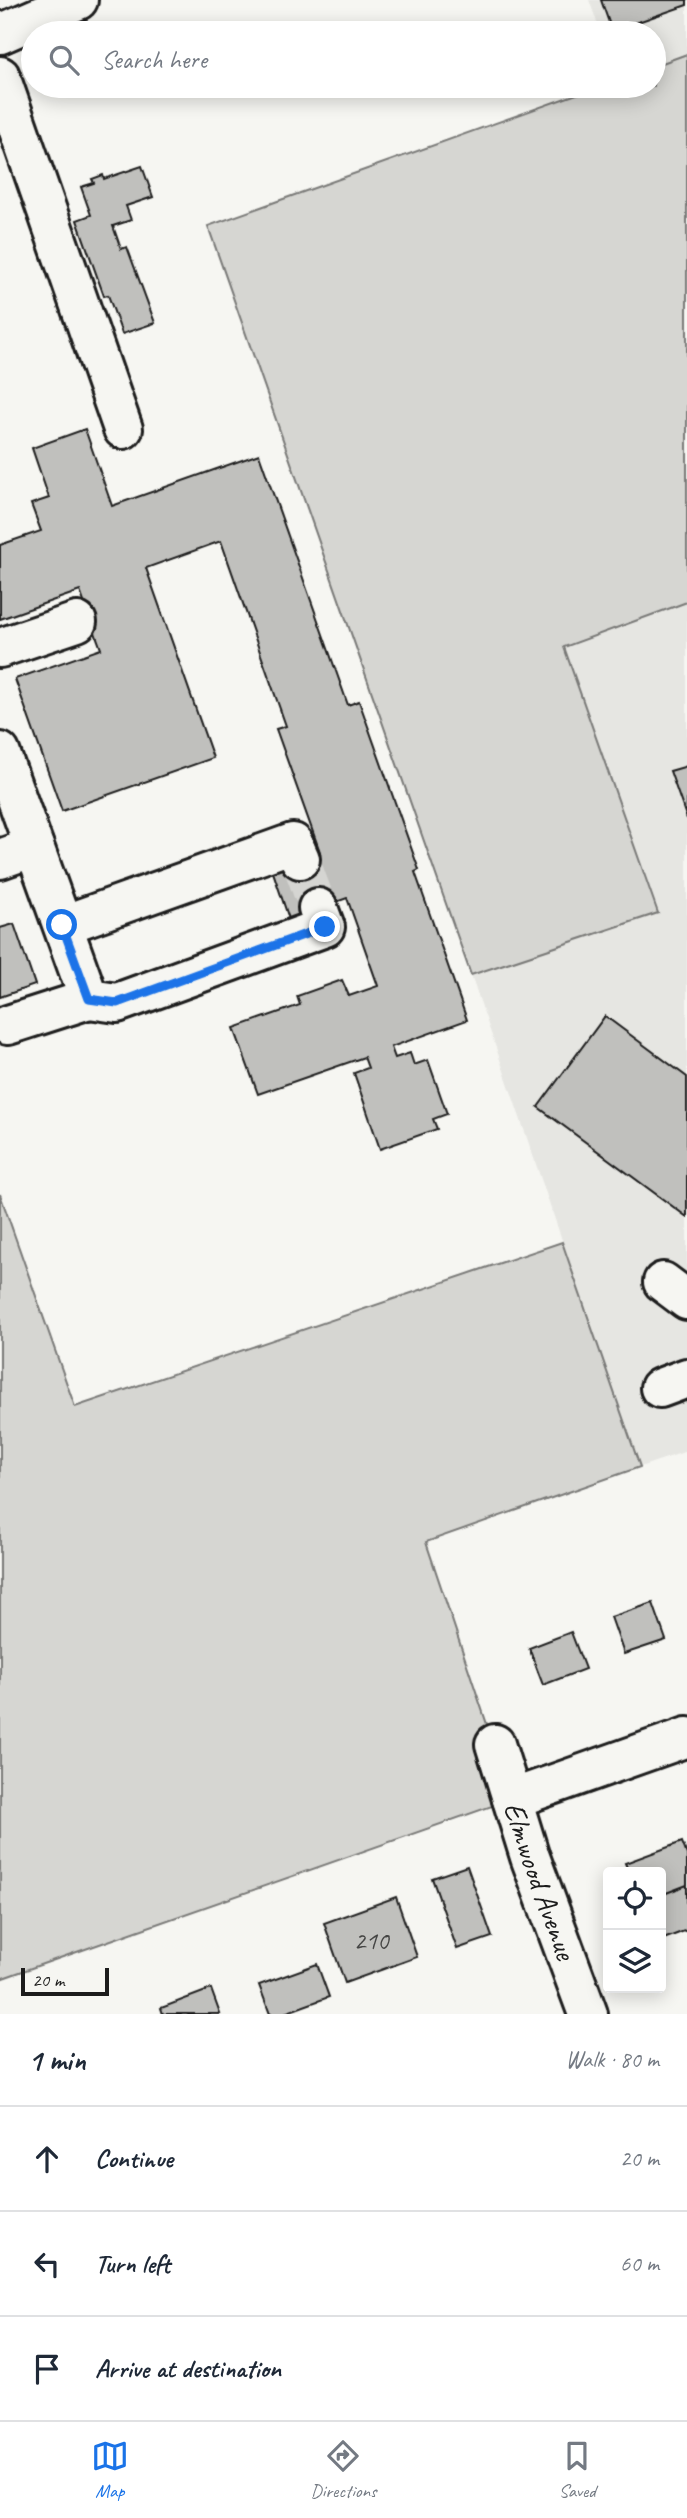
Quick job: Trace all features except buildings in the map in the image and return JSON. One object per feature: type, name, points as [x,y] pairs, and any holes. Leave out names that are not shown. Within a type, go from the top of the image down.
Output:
[{"type":"street","points":[[30,21],[78,0]]},
{"type":"street","points":[[0,34],[21,25]]},
{"type":"street","points":[[0,76],[123,429]]},
{"type":"street","points":[[0,648],[77,622]]},
{"type":"street","points":[[0,752],[17,853],[62,925],[89,999]]},
{"type":"street","points":[[62,925],[293,842],[300,859]]},
{"type":"street","points":[[8,1025],[89,999],[117,1003],[325,927],[318,908]]},
{"type":"street","points":[[512,1799],[687,1737]]},
{"type":"street","name":"Elmwood Avenue","points":[[495,1744],[530,1857],[588,2014]]},
{"type":"shaded area","points":[[589,0],[687,0],[687,54],[666,62],[666,21],[597,21]]},
{"type":"shaded area","points":[[687,54],[687,602],[564,647],[658,913],[471,975],[208,226],[565,98],[666,98],[666,62]]},
{"type":"shaded area","points":[[687,602],[687,1451],[640,1467],[471,975],[658,913],[564,646]]},
{"type":"shaded area","points":[[0,1194],[75,1407],[562,1242],[640,1467],[426,1542],[512,1799],[0,1979]]},
{"type":"tunnel","points":[[300,859],[318,908]]},
{"type":"route","points":[[62,925],[89,999],[117,1003],[325,927]]}]
